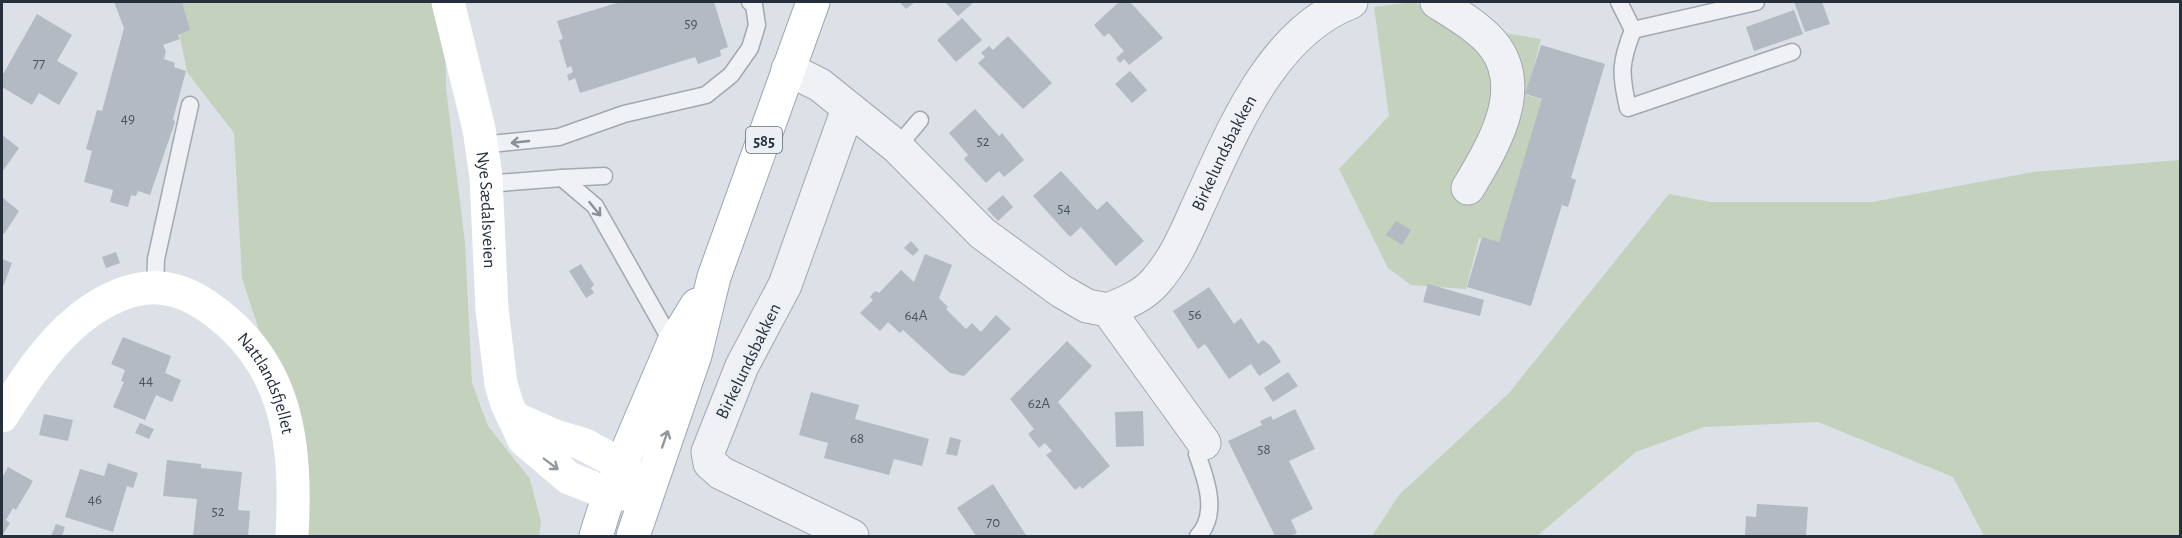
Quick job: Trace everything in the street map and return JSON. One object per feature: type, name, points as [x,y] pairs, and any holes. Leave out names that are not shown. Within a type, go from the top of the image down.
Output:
[{"type":"main road","name":"Nye Sædalsveien","points":[[448,2],[481,145],[486,184],[492,309],[501,384],[507,404],[524,440],[569,478],[609,494],[646,494]]},
{"type":"main road","name":"585","points":[[633,537],[695,355],[714,278],[813,2]]},
{"type":"main road","name":"585","points":[[596,537],[609,494],[673,344],[714,278]]},
{"type":"main road","name":"Nattlandsfjellet","points":[[2,416],[33,370],[73,324],[116,296],[156,286],[172,287],[185,292],[242,333],[265,364],[276,387],[285,418],[292,483],[292,537]]},
{"type":"main road","points":[[516,419],[555,436],[583,444],[622,465],[646,494]]},
{"type":"street","name":"Birkelundsbakken","points":[[1108,310],[1130,301],[1154,283],[1177,252],[1234,129],[1260,81],[1300,34],[1339,6],[1351,2]]},
{"type":"street","points":[[1437,2],[1495,46],[1506,68],[1508,92],[1499,128],[1492,147],[1468,188]]},
{"type":"street","points":[[788,69],[820,85],[897,147],[982,233],[1061,291],[1087,306],[1108,310],[1204,443]]},
{"type":"street","name":"Birkelundsbakken","points":[[848,109],[785,285],[742,366],[708,452],[711,463],[722,473],[852,537]]},
{"type":"lane","points":[[481,145],[559,137],[624,114],[706,95],[731,75],[750,48],[757,25],[754,5],[750,2]]},
{"type":"lane","points":[[1619,2],[1633,30],[1622,58],[1622,81],[1628,108],[1792,52]]},
{"type":"lane","points":[[1633,30],[1756,2]]},
{"type":"lane","points":[[156,286],[156,259],[190,105]]},
{"type":"lane","points":[[897,147],[920,120]]},
{"type":"lane","points":[[486,184],[604,176]]},
{"type":"lane","points":[[562,178],[595,206],[673,344]]},
{"type":"lane","points":[[1198,537],[1204,530],[1210,498],[1197,454],[1204,443]]},
{"type":"green space","points":[[173,2],[451,2],[445,22],[446,88],[465,243],[472,383],[488,426],[530,479],[541,522],[539,536],[290,536],[303,465],[242,278],[234,133],[187,72]]},
{"type":"green space","points":[[1414,2],[1461,26],[1541,39],[1526,95],[1543,100],[1499,242],[1479,238],[1466,289],[1411,285],[1388,268],[1339,169],[1389,116],[1374,7]]},
{"type":"green space","points":[[2180,160],[2180,536],[1984,536],[1953,477],[1818,422],[1704,427],[1636,452],[1537,536],[1372,536],[1399,495],[1509,393],[1669,194],[1711,202],[1872,202],[2033,172]]},
{"type":"building","points":[[114,2],[182,2],[190,30],[178,35],[180,39],[163,45],[166,51],[164,59],[175,63],[174,67],[186,71],[173,119],[175,122],[150,195],[138,191],[136,196],[131,195],[128,207],[110,202],[113,190],[84,182],[92,151],[86,149],[97,110],[102,111],[124,28]]},
{"type":"building","points":[[620,2],[714,2],[728,47],[720,50],[721,56],[698,64],[695,57],[580,93],[575,78],[569,81],[567,75],[573,72],[571,66],[567,68],[559,40],[563,39],[557,21]]},
{"type":"building","points":[[899,2],[915,2],[906,9]]},
{"type":"building","points":[[945,2],[974,2],[958,16]]},
{"type":"building","points":[[1119,2],[1130,2],[1163,38],[1129,65],[1124,59],[1120,63],[1116,58],[1124,51],[1109,33],[1104,37],[1094,25]]},
{"type":"building","points":[[1794,2],[1822,2],[1830,24],[1805,32]]},
{"type":"building","points":[[1794,10],[1803,34],[1754,51],[1746,27]]},
{"type":"building","points":[[37,14],[72,35],[57,61],[78,73],[59,105],[39,93],[32,105],[2,87],[2,76]]},
{"type":"building","points":[[962,18],[982,40],[956,62],[937,40]]},
{"type":"building","points":[[1008,36],[1052,83],[1023,109],[978,63],[985,57],[981,53],[989,46],[993,50]]},
{"type":"building","points":[[1541,45],[1605,64],[1571,178],[1576,180],[1568,207],[1562,205],[1531,306],[1467,287],[1482,237],[1499,242],[1542,99],[1525,94]]},
{"type":"building","points":[[1130,71],[1147,90],[1132,103],[1115,84]]},
{"type":"building","points":[[975,109],[999,136],[1002,133],[1024,160],[1004,177],[999,171],[986,183],[964,159],[968,155],[949,133]]},
{"type":"building","points":[[2,135],[19,148],[2,172]]},
{"type":"building","points":[[1061,171],[1097,210],[1107,201],[1144,241],[1116,266],[1081,227],[1070,237],[1033,196]]},
{"type":"building","points":[[1003,195],[1013,207],[998,221],[987,209]]},
{"type":"building","points":[[2,197],[19,211],[4,234],[2,232]]},
{"type":"building","points":[[1396,221],[1411,230],[1402,245],[1386,235]]},
{"type":"building","points":[[911,241],[919,250],[913,256],[904,248]]},
{"type":"building","points":[[116,252],[120,263],[106,268],[102,257]]},
{"type":"building","points":[[925,254],[952,265],[939,298],[948,307],[946,309],[966,329],[972,323],[981,332],[996,315],[1011,329],[964,376],[950,373],[903,330],[900,333],[888,322],[880,331],[860,313],[873,300],[870,297],[873,293],[876,291],[879,293],[901,270],[914,282]]},
{"type":"building","points":[[2,259],[12,263],[2,290]]},
{"type":"building","points":[[581,264],[594,285],[591,288],[594,293],[586,298],[569,271]]},
{"type":"building","points":[[1428,284],[1484,300],[1480,316],[1423,302]]},
{"type":"building","points":[[1209,287],[1234,324],[1241,318],[1258,344],[1263,340],[1270,345],[1281,362],[1259,376],[1251,364],[1229,379],[1205,344],[1198,349],[1173,311]]},
{"type":"building","points":[[123,337],[171,356],[165,373],[181,380],[172,402],[156,395],[145,420],[113,407],[124,382],[121,381],[125,370],[111,364]]},
{"type":"building","points":[[1067,341],[1092,366],[1058,402],[1110,466],[1082,489],[1080,486],[1075,490],[1046,455],[1052,451],[1045,443],[1039,448],[1028,434],[1034,429],[1010,399]]},
{"type":"building","points":[[1288,372],[1298,386],[1273,402],[1264,388]]},
{"type":"building","points":[[811,392],[859,405],[855,419],[929,439],[922,466],[894,459],[889,475],[824,458],[828,443],[799,435]]},
{"type":"building","points":[[1295,409],[1315,449],[1289,461],[1313,509],[1291,520],[1297,533],[1290,536],[1275,536],[1228,441],[1262,425],[1260,421],[1271,416],[1273,420]]},
{"type":"building","points":[[1143,411],[1144,446],[1116,447],[1115,412]]},
{"type":"building","points":[[44,414],[73,420],[68,441],[39,435]]},
{"type":"building","points":[[140,423],[154,429],[149,439],[135,433]]},
{"type":"building","points":[[950,437],[961,440],[957,456],[946,454]]},
{"type":"building","points":[[167,460],[201,464],[201,468],[242,472],[238,510],[250,511],[248,536],[193,536],[197,499],[163,496]]},
{"type":"building","points":[[108,463],[138,473],[133,488],[127,486],[113,532],[65,517],[80,469],[104,476]]},
{"type":"building","points":[[8,467],[33,481],[16,510],[13,508],[6,520],[10,523],[2,536],[2,478]]},
{"type":"building","points":[[993,484],[1027,536],[976,536],[957,508]]},
{"type":"building","points":[[1757,504],[1808,507],[1806,536],[1745,536],[1746,516],[1756,517]]},
{"type":"building","points":[[56,524],[65,527],[62,536],[51,536]]}]
